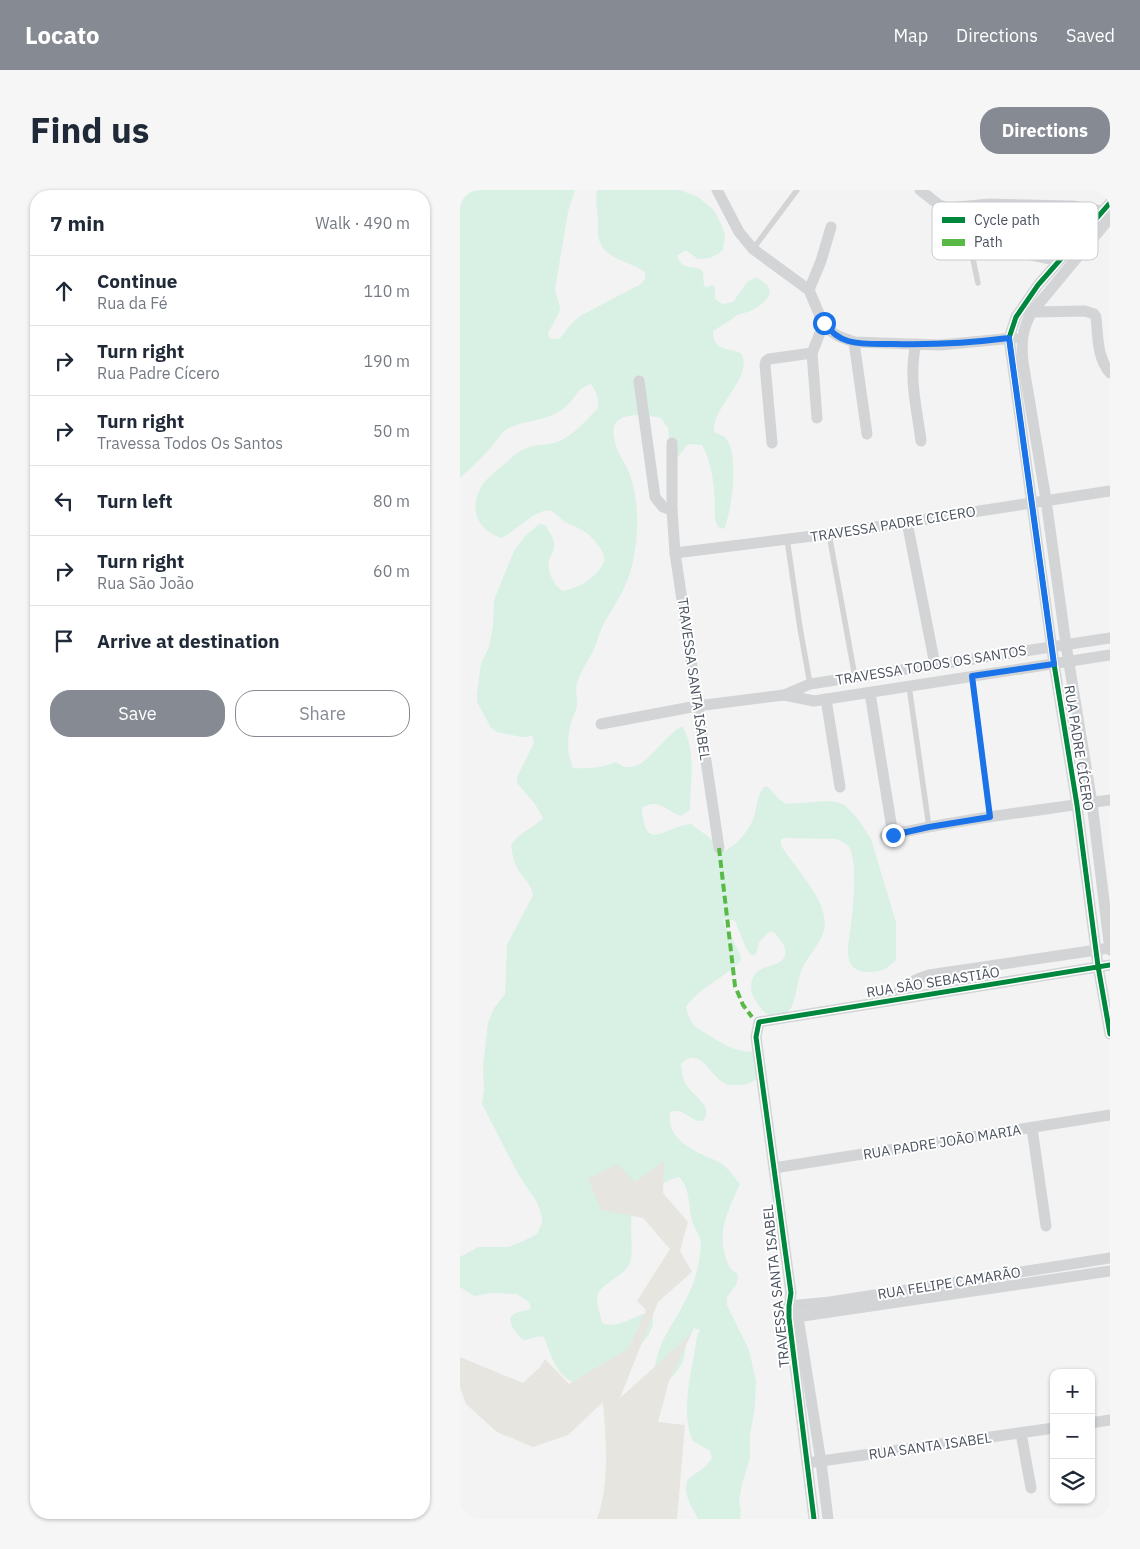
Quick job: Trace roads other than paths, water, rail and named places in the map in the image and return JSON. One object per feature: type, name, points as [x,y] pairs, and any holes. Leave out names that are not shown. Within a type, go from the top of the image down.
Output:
[{"type":"street","points":[[717,190],[739,232],[753,249],[809,290],[824,323],[829,330],[838,336],[854,342],[916,344],[975,343],[1009,338],[1021,339]]},
{"type":"street","points":[[920,190],[935,202]]},
{"type":"street","name":"RUA PADRE CÍCERO","points":[[1098,221],[1108,211]]},
{"type":"street","name":"RUA PADRE CÍCERO","points":[[1098,224],[1108,211]]},
{"type":"street","points":[[809,290],[821,261],[831,227]]},
{"type":"street","name":"RUA PADRE CÍCERO","points":[[1071,260],[1032,312],[1021,339],[1066,645],[1092,802],[1110,949]]},
{"type":"street","name":"RUA PADRE CÍCERO","points":[[1056,262],[1022,306],[1009,338],[1054,664],[1077,805],[1098,966],[1110,1034]]},
{"type":"street","points":[[1032,312],[1085,311],[1094,314],[1101,358],[1104,366],[1110,373]]},
{"type":"street","points":[[817,418],[812,353],[824,323]]},
{"type":"street","points":[[854,342],[867,434]]},
{"type":"street","points":[[916,344],[913,355],[912,377],[921,441]]},
{"type":"street","points":[[772,443],[766,362],[770,359],[812,353]]},
{"type":"street","points":[[639,381],[655,497],[662,507],[672,510]]},
{"type":"street","name":"TRAVESSA SANTA ISABEL","points":[[672,443],[672,510],[675,553],[719,848]]},
{"type":"street","name":"TRAVESSA PADRE CICERO","points":[[675,553],[829,534],[1110,491]]},
{"type":"street","points":[[907,522],[935,665]]},
{"type":"street","name":"TRAVESSA TODOS OS SANTOS","points":[[601,724],[698,706],[784,695],[810,684],[1110,638]]},
{"type":"street","name":"TRAVESSA TODOS OS SANTOS","points":[[784,695],[814,701],[1110,655]]},
{"type":"street","points":[[855,677],[857,695]]},
{"type":"street","points":[[870,692],[889,836],[990,817],[1110,800]]},
{"type":"street","points":[[826,699],[840,787]]},
{"type":"street","name":"RUA SÃO SEBASTIÃO","points":[[893,999],[902,987],[911,981],[929,975],[1110,949]]},
{"type":"street","name":"RUA SÃO SEBASTIÃO","points":[[759,1022],[1110,965]]},
{"type":"street","name":"TRAVESSA SANTA ISABEL","points":[[759,1022],[756,1036],[791,1293],[814,1519]]},
{"type":"street","name":"RUA PADRE JOÃO MARIA","points":[[774,1168],[1110,1114]]},
{"type":"street","points":[[1032,1128],[1046,1226]]},
{"type":"street","name":"RUA FELIPE CAMARÃO","points":[[793,1312],[1110,1258]]},
{"type":"street","name":"RUA FELIPE CAMARÃO","points":[[793,1312],[1110,1271]]},
{"type":"street","name":"TRAVESSA SANTA ISABEL","points":[[793,1312],[821,1462],[828,1519]]},
{"type":"street","points":[[1095,1422],[1110,1420]]},
{"type":"street","name":"RUA SANTA ISABEL","points":[[807,1463],[1050,1429]]},
{"type":"street","points":[[1021,1433],[1031,1488]]},
{"type":"lane","points":[[753,249],[797,190]]},
{"type":"lane","points":[[973,260],[978,283]]},
{"type":"lane","points":[[1045,260],[1056,262]]},
{"type":"lane","points":[[829,534],[855,677]]},
{"type":"lane","points":[[787,539],[810,684]]},
{"type":"lane","points":[[972,676],[990,817]]},
{"type":"lane","points":[[909,686],[929,827]]}]
